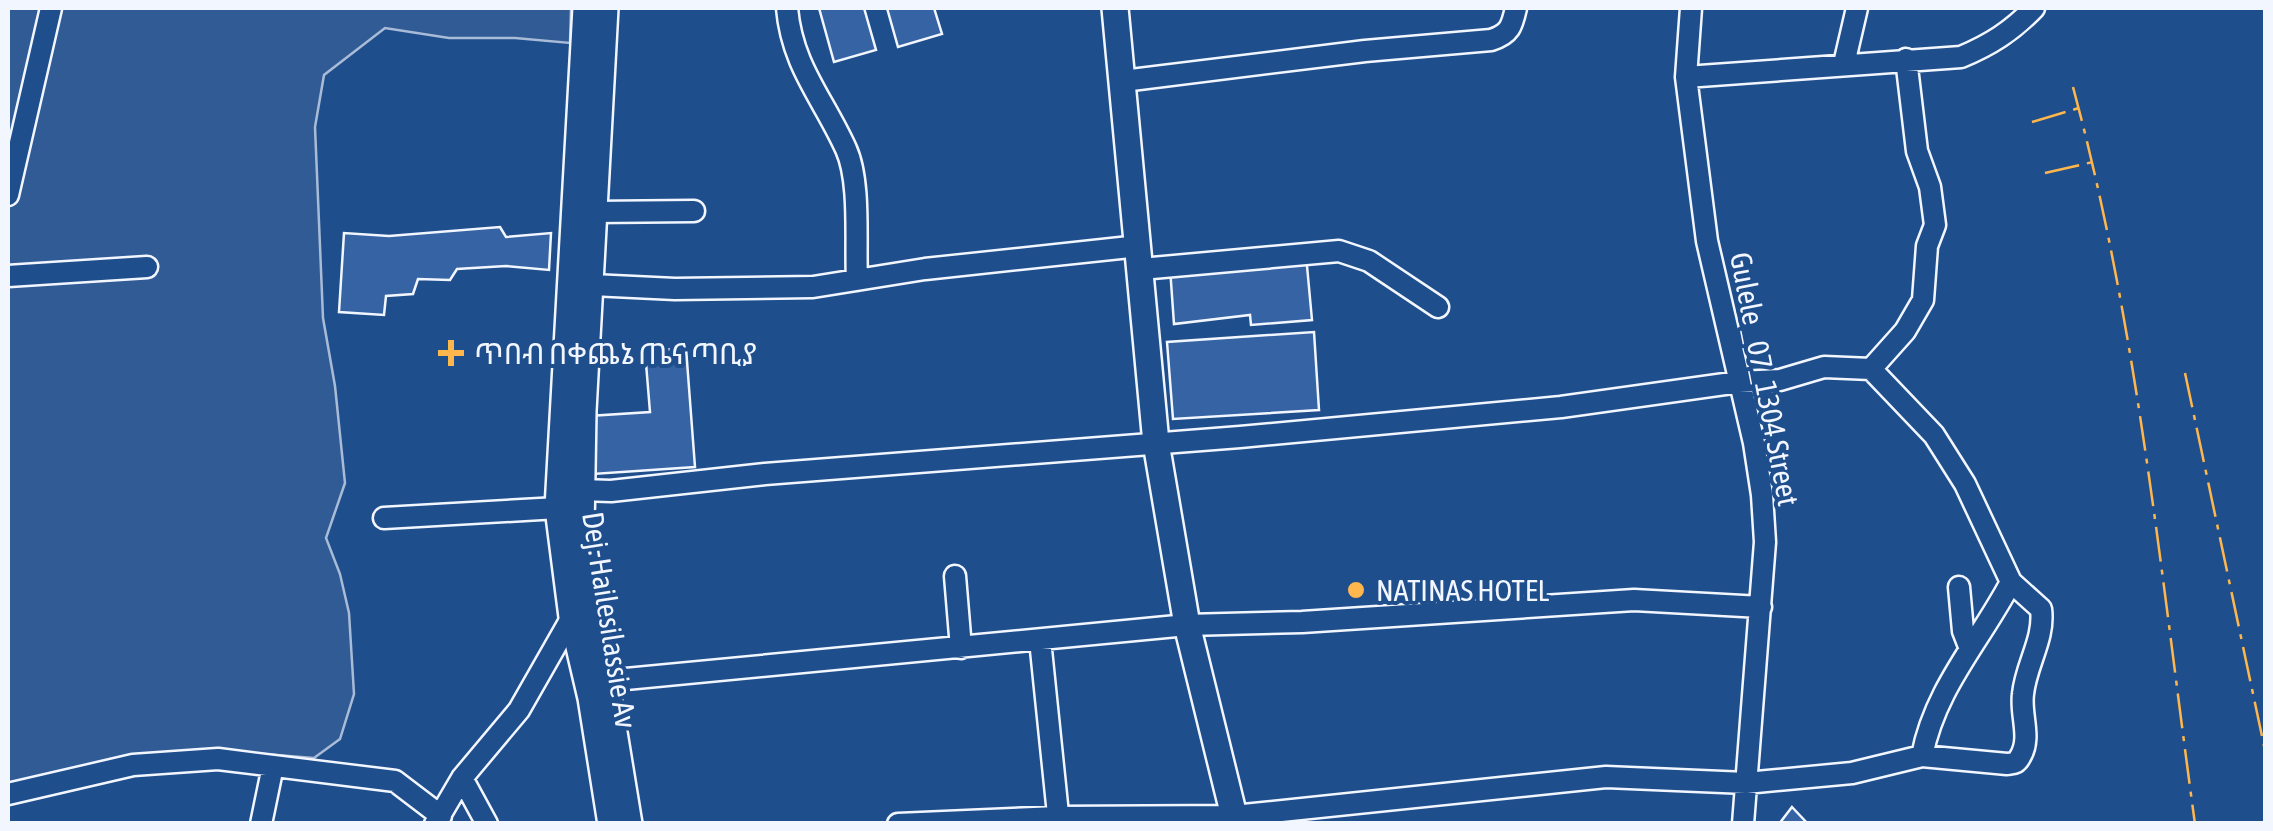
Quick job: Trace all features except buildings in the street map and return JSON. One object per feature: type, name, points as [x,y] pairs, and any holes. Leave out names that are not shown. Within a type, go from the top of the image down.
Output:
[{"type":"main road","name":"Dej. Hailesilassie Av","points":[[586,8],[558,508],[572,617],[591,698],[611,824]]},
{"type":"main road","points":[[605,8],[581,531],[629,824]]},
{"type":"main road","points":[[1114,8],[1156,443],[1187,625],[1235,820]]},
{"type":"street","points":[[8,195],[51,8]]},
{"type":"street","points":[[787,8],[802,70],[848,152],[853,176],[857,280]]},
{"type":"street","points":[[1123,81],[1365,51],[1491,40],[1506,35],[1516,8]]},
{"type":"street","name":"Gulele _07_1304 Street","points":[[1691,8],[1686,76],[1706,241],[1762,495],[1765,542],[1742,824]]},
{"type":"street","points":[[1844,64],[1857,8]]},
{"type":"street","points":[[1686,76],[1961,57],[1990,45],[2034,8]]},
{"type":"street","points":[[1871,368],[1905,331],[1923,300],[1928,246],[1935,226],[1930,186],[1917,151],[1906,59]]},
{"type":"street","points":[[595,212],[694,210]]},
{"type":"street","points":[[592,285],[675,289],[813,287],[925,269],[1339,251],[1368,261],[1438,307]]},
{"type":"street","points":[[8,276],[147,267]]},
{"type":"street","points":[[580,490],[610,491],[1561,407],[1739,382],[1780,380],[1824,367],[1871,368],[1934,435],[1965,484],[2011,582],[2041,608],[2043,621],[2023,694],[2026,737],[2021,757],[2007,764],[1922,756],[1852,772],[1746,783],[1606,777],[1235,820],[898,824]]},
{"type":"street","points":[[384,518],[558,508]]},
{"type":"street","points":[[955,576],[961,648]]},
{"type":"street","points":[[1922,756],[1932,715],[1953,672],[2011,582]]},
{"type":"street","points":[[1959,587],[1963,630],[1970,649]]},
{"type":"street","points":[[605,681],[1187,625],[1302,622],[1634,600],[1761,607]]},
{"type":"street","points":[[8,794],[133,765],[218,758],[395,781],[438,820],[462,778],[519,710],[572,617]]},
{"type":"street","points":[[1040,640],[1058,820]]},
{"type":"street","points":[[261,824],[273,766]]},
{"type":"street","points":[[462,778],[487,824]]},
{"type":"shaded area","points":[[8,8],[571,8],[570,43],[449,38],[385,28],[324,75],[315,127],[323,318],[345,483],[326,538],[349,613],[354,694],[340,739],[314,758],[251,753],[8,788]]},
{"type":"power","points":[[2073,87],[2096,178],[2131,361],[2195,824]]},
{"type":"power","points":[[2032,122],[2079,108]]},
{"type":"power","points":[[2045,173],[2093,162]]},
{"type":"power","points":[[2185,373],[2266,755]]},
{"type":"place","name":"ጥበብ በቀጨኔ ጤና ጣቢያ","points":[[451,353]]},
{"type":"place","name":"NATINAS HOTEL","points":[[1356,590]]}]
